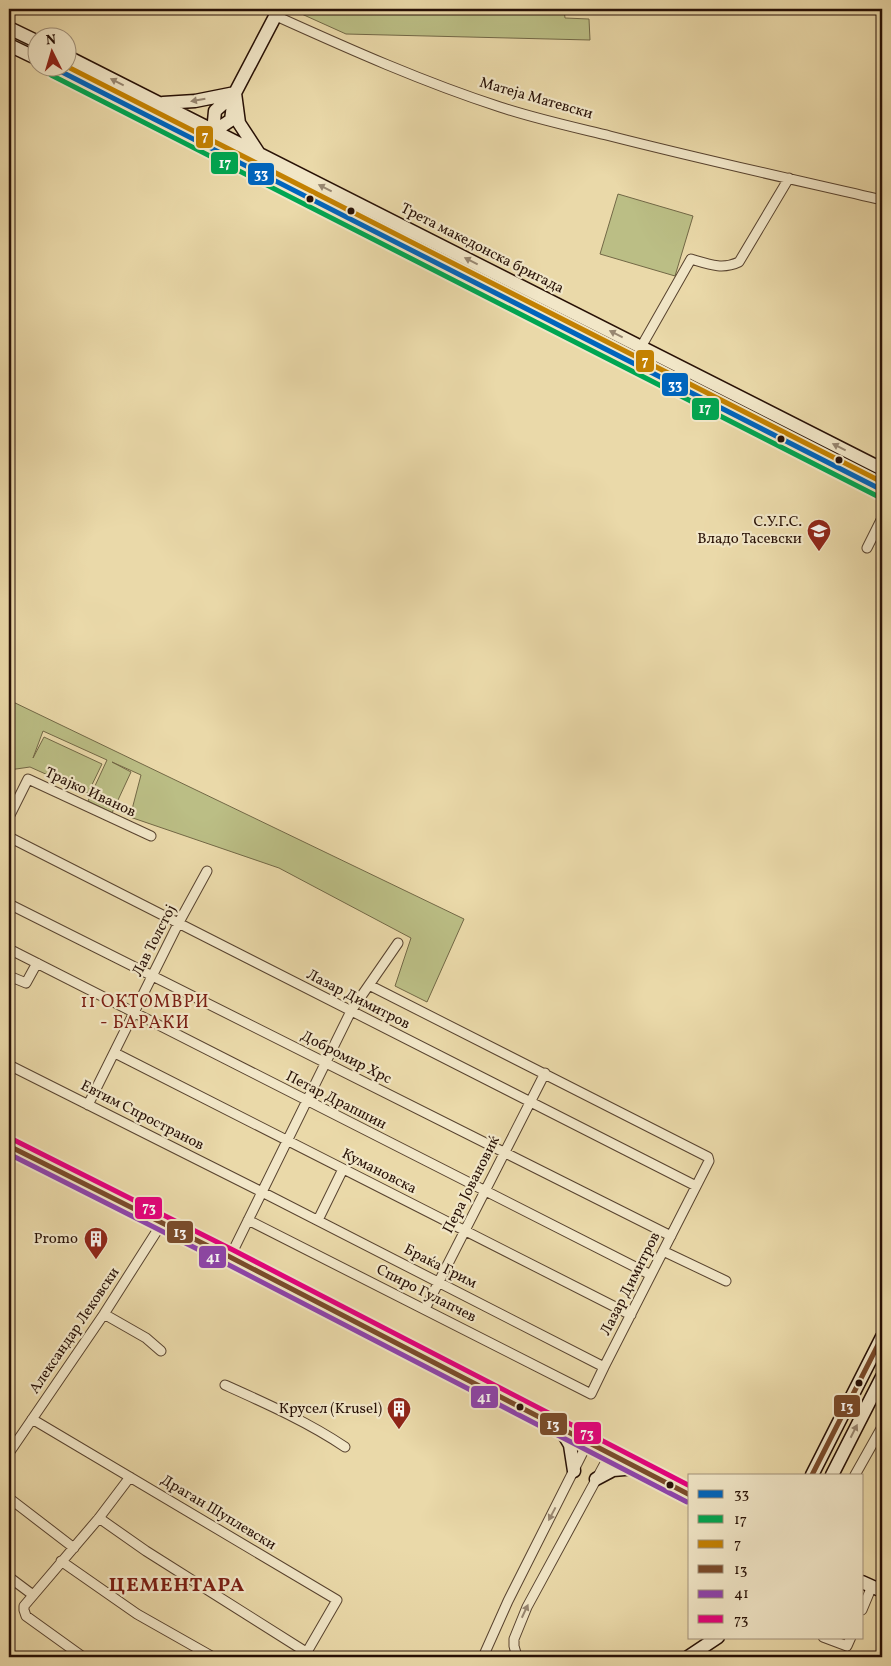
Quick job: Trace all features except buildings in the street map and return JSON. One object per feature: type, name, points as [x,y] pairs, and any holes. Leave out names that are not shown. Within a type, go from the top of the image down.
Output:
[{"type":"street","name":"Матеја Матевски","points":[[214,132],[215,112],[235,93],[277,12],[356,52],[459,93],[501,107],[690,157],[882,200]]},
{"type":"street","points":[[9,28],[28,37]]},
{"type":"street","points":[[9,45],[28,54]]},
{"type":"street","name":"Трета македонска бригада","points":[[78,62],[882,469]]},
{"type":"street","points":[[73,78],[882,490]]},
{"type":"street","points":[[161,104],[195,101],[235,93],[240,123],[258,153]]},
{"type":"street","points":[[205,146],[214,132]]},
{"type":"street","points":[[641,347],[691,260],[716,267],[730,266],[739,262],[788,178]]},
{"type":"street","points":[[867,548],[882,518]]},
{"type":"street","name":"Трајко Иванов","points":[[9,817],[28,779],[151,836]]},
{"type":"street","name":"Лазар Димитров","points":[[9,837],[696,1186]]},
{"type":"street","name":"Лав Толстој","points":[[88,1104],[178,924],[207,871]]},
{"type":"street","name":"Добромир Хрс","points":[[9,904],[154,975],[671,1236]]},
{"type":"street","points":[[230,1257],[351,1011],[398,943]]},
{"type":"street","name":"Петар Драпшин","points":[[9,949],[651,1275]]},
{"type":"street","points":[[9,976],[26,983],[37,963]]},
{"type":"street","points":[[369,985],[545,1073]]},
{"type":"street","name":"Кумановска","points":[[115,1053],[631,1315]]},
{"type":"street","name":"Евтим Спространов","points":[[9,1065],[262,1192]]},
{"type":"street","name":"Лазар Димитров","points":[[545,1073],[708,1157],[709,1161],[591,1394]]},
{"type":"street","name":"Пера Јовановиќ","points":[[425,1309],[545,1073]]},
{"type":"street","points":[[9,1146],[230,1257],[688,1494]]},
{"type":"street","points":[[318,1220],[343,1169]]},
{"type":"street","name":"Браќа Грим","points":[[262,1192],[604,1367]]},
{"type":"street","name":"Спиро Гулапчев","points":[[248,1220],[591,1394]]},
{"type":"street","name":"Александар Лековски","points":[[9,1453],[104,1314],[162,1223]]},
{"type":"street","points":[[663,1251],[726,1281]]},
{"type":"street","points":[[104,1314],[146,1338],[161,1352]]},
{"type":"street","points":[[813,1474],[882,1337]]},
{"type":"street","points":[[833,1474],[882,1377]]},
{"type":"street","points":[[225,1385],[267,1404],[345,1447]]},
{"type":"street","name":"Драган Шуплевски","points":[[32,1419],[337,1600],[305,1655]]},
{"type":"street","points":[[559,1426],[570,1445],[574,1471]]},
{"type":"street","points":[[857,1474],[882,1427]]},
{"type":"street","points":[[483,1657],[515,1586],[588,1442]]},
{"type":"street","points":[[517,1657],[514,1639],[526,1607],[610,1454]]},
{"type":"street","points":[[596,1479],[613,1470],[638,1468]]},
{"type":"street","points":[[83,1657],[26,1616],[24,1606],[99,1518],[130,1477]]},
{"type":"street","points":[[9,1498],[74,1548]]},
{"type":"street","points":[[99,1518],[305,1655]]},
{"type":"street","points":[[62,1561],[137,1614],[213,1657]]},
{"type":"street","points":[[9,1577],[33,1595]]},
{"type":"street","points":[[864,1605],[872,1586]]},
{"type":"street","points":[[688,1657],[716,1638]]},
{"type":"street","points":[[825,1638],[847,1646],[850,1638]]},
{"type":"green space","points":[[293,9],[564,9],[565,18],[589,19],[590,40],[346,34]]},
{"type":"green space","points":[[618,194],[693,216],[675,276],[600,254]]},
{"type":"green space","points":[[9,700],[464,919],[427,1002],[395,986],[411,938],[279,868],[130,817],[141,775],[112,762],[131,772],[112,813],[88,801],[107,760],[43,731],[33,758],[44,737],[102,764],[88,793],[30,767],[9,770]]},
{"type":"transit line","name":"7","points":[[78,72],[882,482]]},
{"type":"transit line","name":"17","points":[[57,78],[879,497]]},
{"type":"transit line","name":"33","points":[[74,78],[882,490]]},
{"type":"transit line","name":"73","points":[[12,1139],[233,1250],[688,1485]]},
{"type":"transit line","name":"13","points":[[9,1146],[230,1257],[688,1494]]},
{"type":"transit line","name":"41","points":[[9,1154],[227,1264],[687,1502]]},
{"type":"transit line","name":"13","points":[[813,1474],[882,1337]]},
{"type":"place","name":"С.У.Г.С. Владо Тасевски","points":[[819,552]]},
{"type":"place","name":"Promo","points":[[96,1260]]},
{"type":"place","name":"Крусел (Krusel)","points":[[399,1430]]},
{"type":"district","name":"11 ОКТОМВРИ - БАРАКИ","points":[[145,1012]]},
{"type":"district","name":"ЦЕМЕНТАРА","points":[[177,1586]]}]
